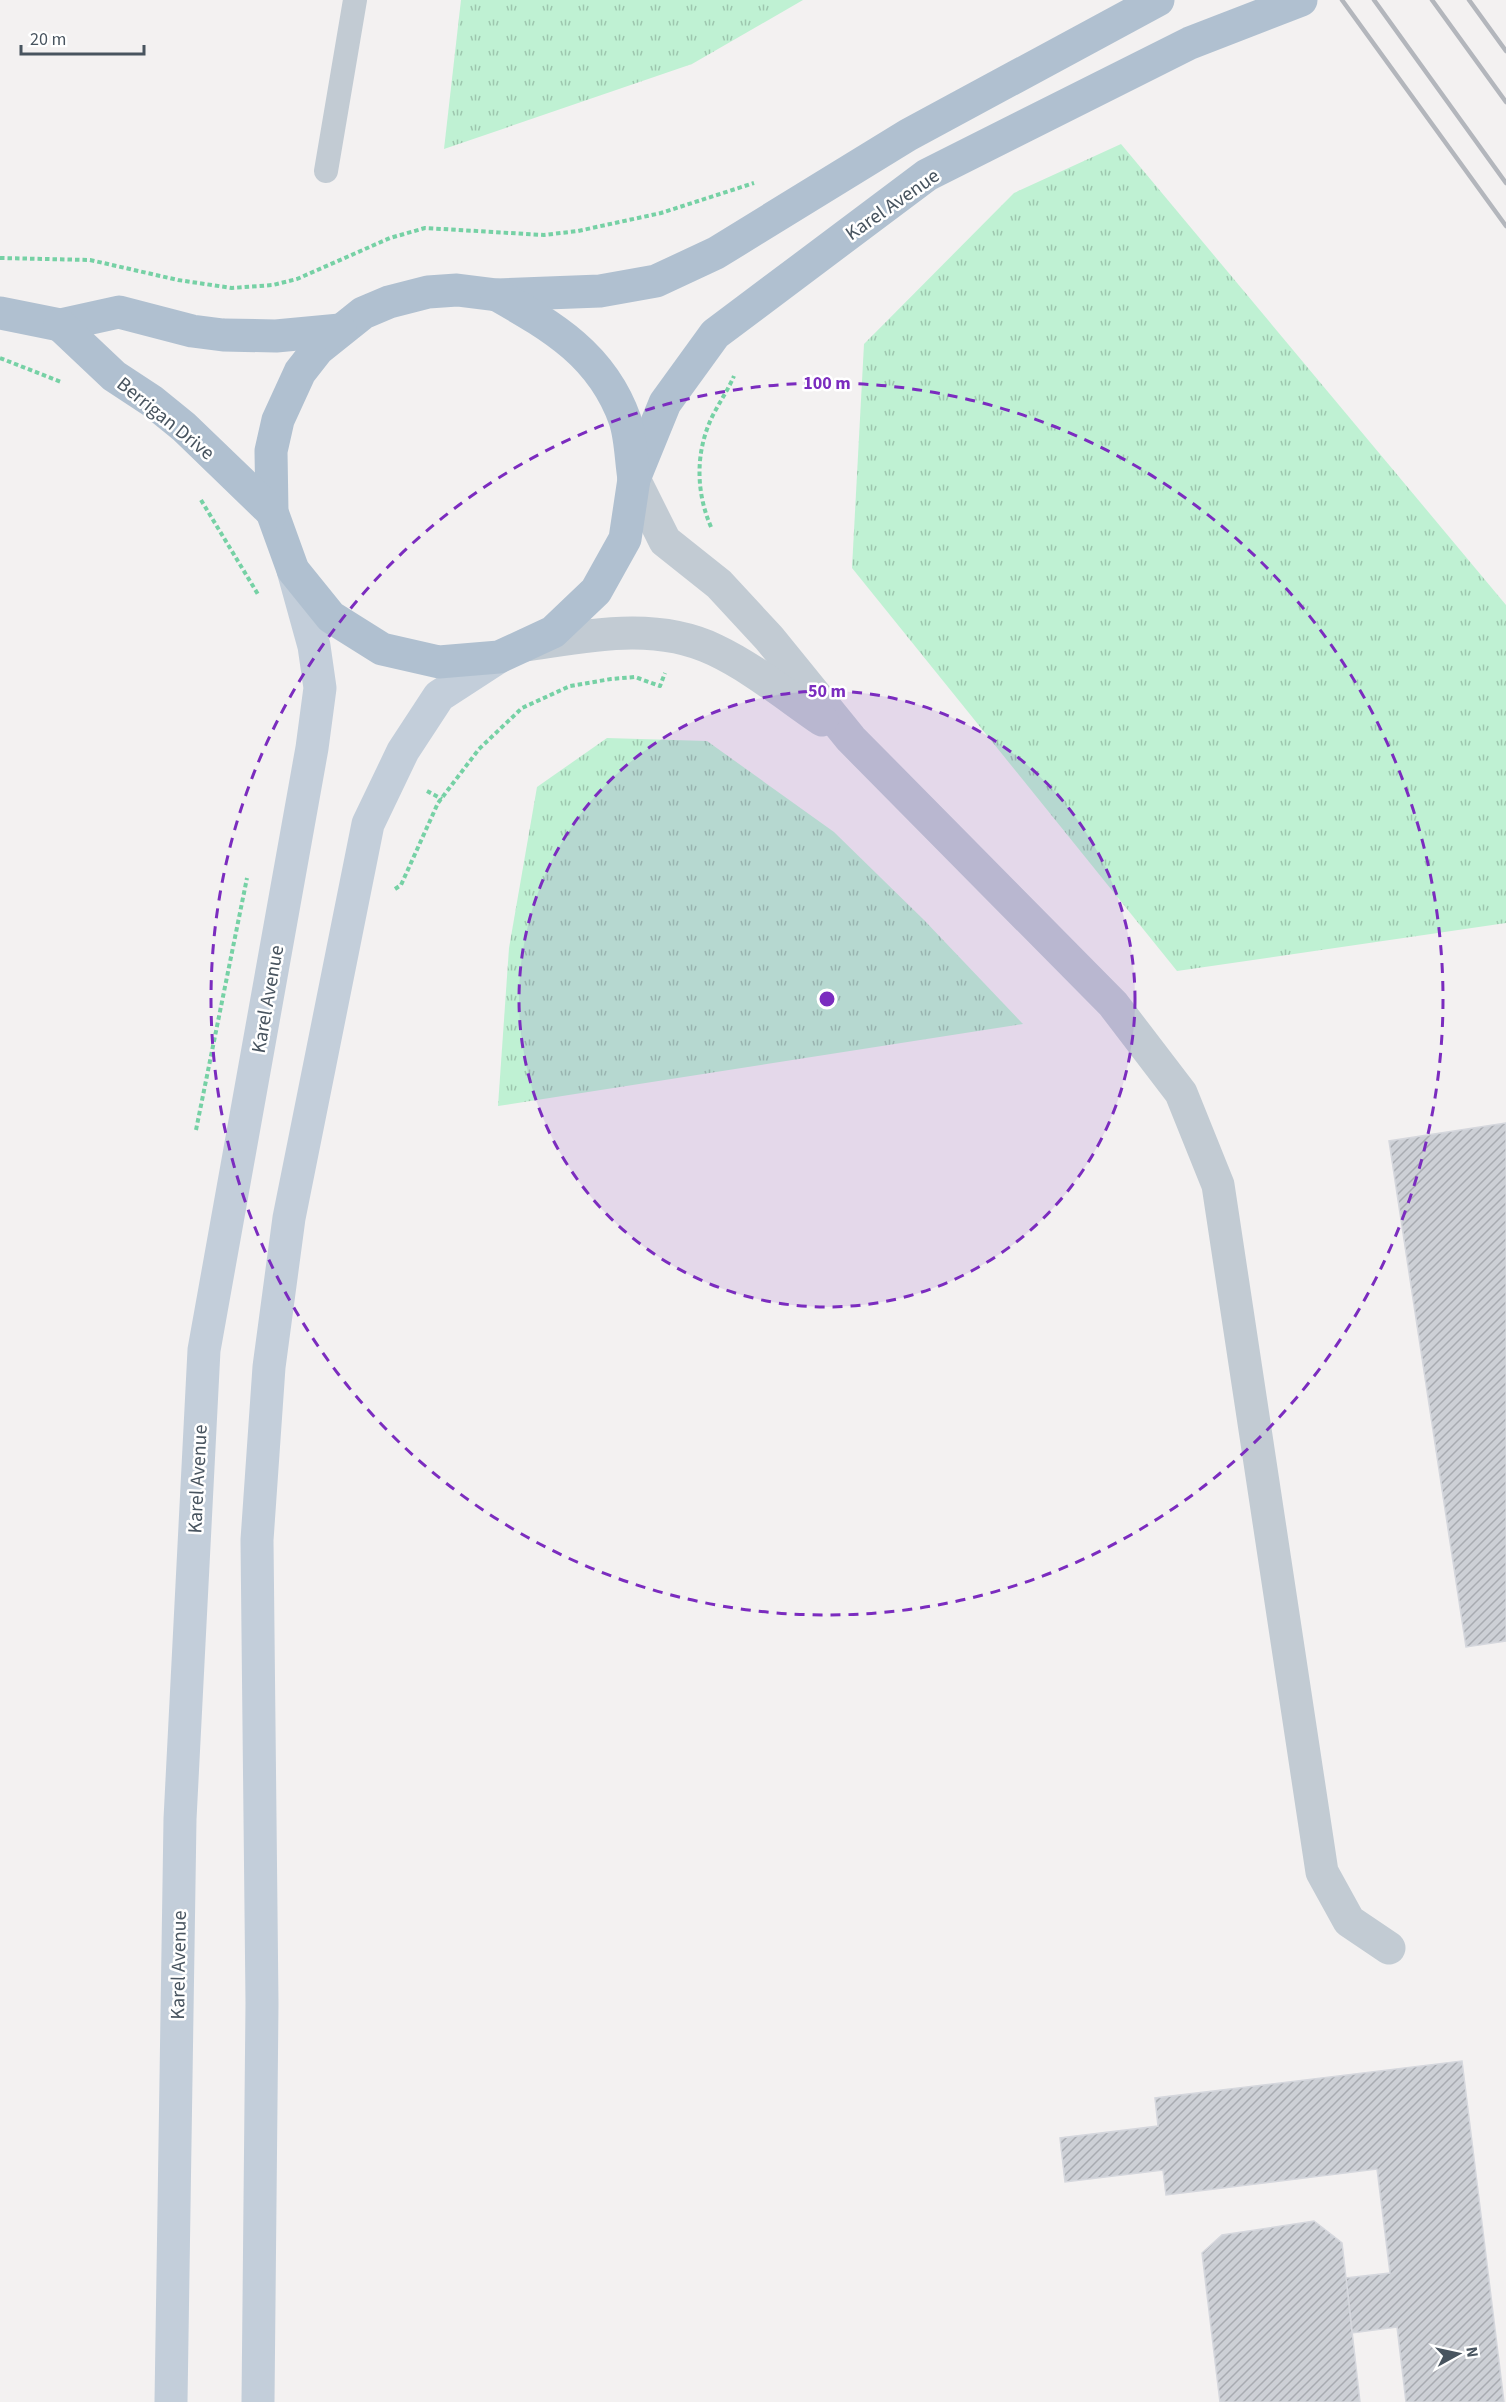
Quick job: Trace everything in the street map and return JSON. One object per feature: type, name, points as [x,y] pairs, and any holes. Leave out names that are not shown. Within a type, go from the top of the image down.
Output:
[{"type":"main road","name":"Karel Avenue","points":[[171,2402],[180,1819],[204,1350],[312,748],[320,688],[314,646],[293,570],[272,512],[271,451],[278,420],[300,372],[318,349],[363,313],[389,302],[428,292],[457,291],[497,295],[600,291],[656,281],[716,253],[908,135],[1158,0]]},
{"type":"main road","name":"Karel Avenue","points":[[258,2402],[262,2003],[257,1540],[269,1367],[288,1230],[368,824],[403,751],[439,696],[510,651],[553,632],[596,591],[625,539],[634,479],[665,403],[715,334],[927,175],[1190,43],[1302,0]]},
{"type":"main road","name":"Karel Avenue","points":[[497,295],[553,327],[597,368],[625,421],[634,479]]},
{"type":"main road","points":[[0,313],[60,325],[119,312],[192,331],[223,334],[276,336],[340,330]]},
{"type":"main road","name":"Berrigan Drive","points":[[60,325],[114,376],[153,401],[184,427],[272,512]]},
{"type":"main road","name":"Karel Avenue","points":[[293,570],[331,617],[382,649],[440,662],[510,651]]},
{"type":"street","points":[[634,479],[665,541],[719,584],[769,638],[851,739],[1113,1004],[1181,1093],[1218,1185],[1322,1872],[1349,1921],[1389,1948]]},
{"type":"street","points":[[510,651],[601,634],[655,634],[681,639],[713,649],[740,664],[851,739]]},
{"type":"lane","points":[[326,171],[355,0]]},
{"type":"path","points":[[0,258],[90,260],[178,280],[232,288],[273,285],[297,279],[390,238],[425,228],[544,235],[578,231],[661,213],[755,182]]},
{"type":"path","points":[[0,358],[51,376],[70,387]]},
{"type":"path","points":[[200,497],[261,600]]},
{"type":"path","points":[[196,1130],[249,866]]},
{"type":"green space","points":[[461,0],[803,0],[692,64],[444,149]]},
{"type":"green space","points":[[1121,144],[1506,605],[1506,923],[1177,971],[852,568],[864,344],[1014,193]]},
{"type":"green space","points":[[607,738],[707,741],[834,832],[924,920],[1023,1024],[498,1106],[509,948],[537,787]]},
{"type":"building","points":[[1506,1123],[1506,1641],[1466,1647],[1389,1141]]},
{"type":"building","points":[[1462,2061],[1504,2402],[1406,2402],[1397,2327],[1352,2333],[1346,2278],[1390,2273],[1377,2169],[1166,2195],[1163,2170],[1065,2182],[1060,2138],[1158,2126],[1155,2098]]},
{"type":"building","points":[[1314,2221],[1342,2243],[1360,2402],[1220,2402],[1202,2253],[1222,2235]]},
{"type":"railway","points":[[1342,0],[1506,226]]},
{"type":"railway","points":[[1374,0],[1506,183]]},
{"type":"railway","points":[[1432,0],[1506,102]]},
{"type":"railway","points":[[1469,0],[1506,51]]}]
